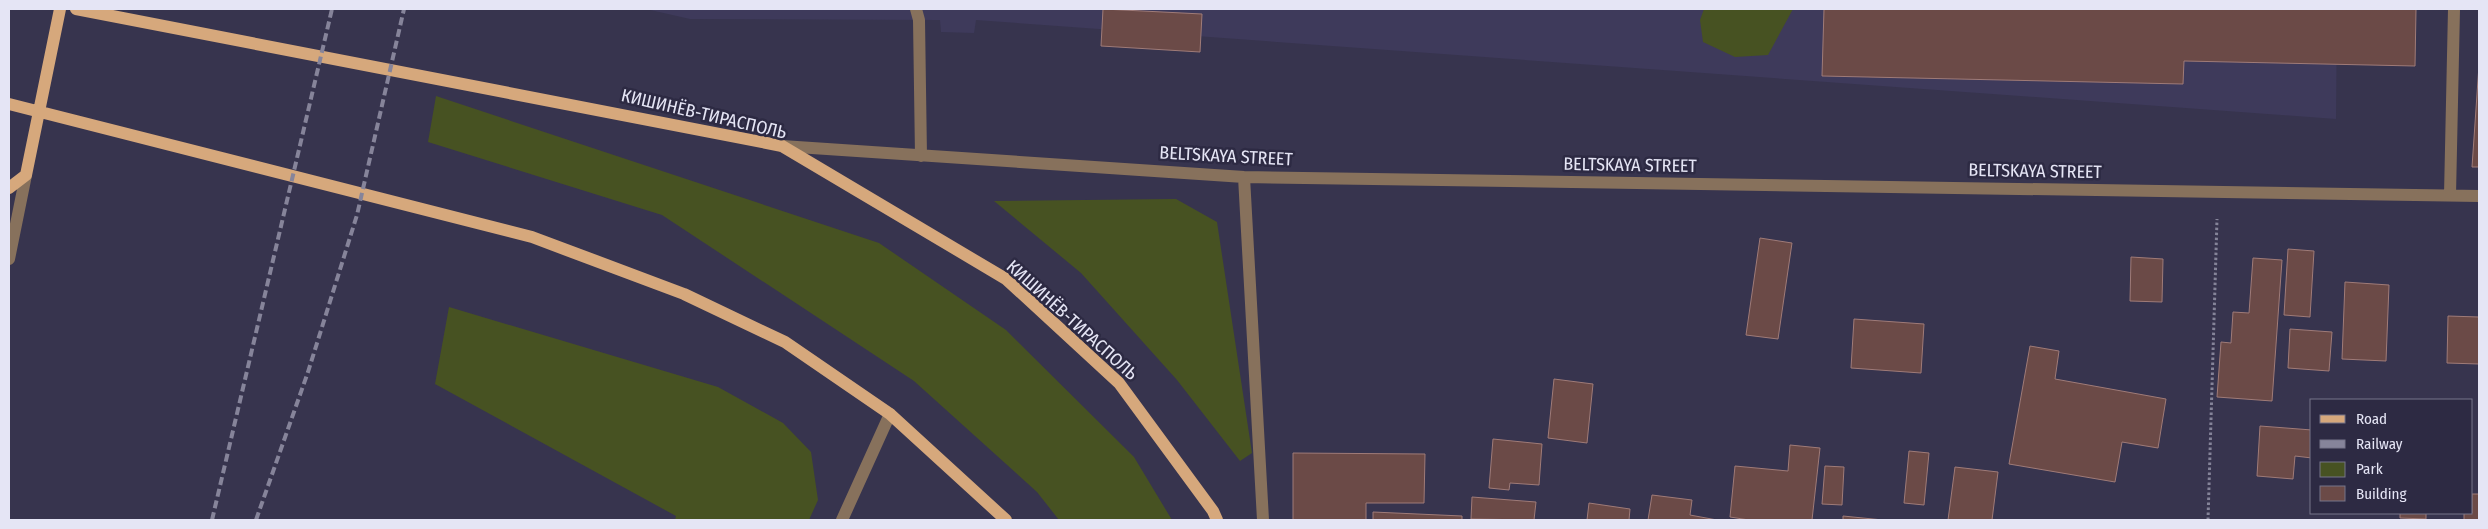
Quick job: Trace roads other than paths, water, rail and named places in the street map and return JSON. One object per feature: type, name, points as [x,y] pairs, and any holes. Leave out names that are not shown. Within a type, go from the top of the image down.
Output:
[{"type":"main road","points":[[9,188],[26,175],[60,9]]},
{"type":"main road","name":"КИШИНЁВ-ТИРАСПОЛЬ","points":[[76,9],[554,100],[782,146],[1006,279],[1119,383],[1213,510],[1218,520]]},
{"type":"main road","points":[[9,104],[532,238],[684,294],[785,342],[890,414],[1006,520]]},
{"type":"street","points":[[916,9],[919,20],[921,156]]},
{"type":"street","points":[[2450,195],[2454,9]]},
{"type":"street","name":"BELTSKAYA STREET","points":[[782,146],[1244,176],[2479,196]]},
{"type":"street","points":[[9,259],[26,175]]},
{"type":"street","points":[[1244,176],[1263,520]]},
{"type":"street","points":[[842,520],[890,414]]},
{"type":"railway","points":[[212,520],[332,9]]},
{"type":"railway","points":[[256,520],[308,372],[357,215],[404,9]]}]
